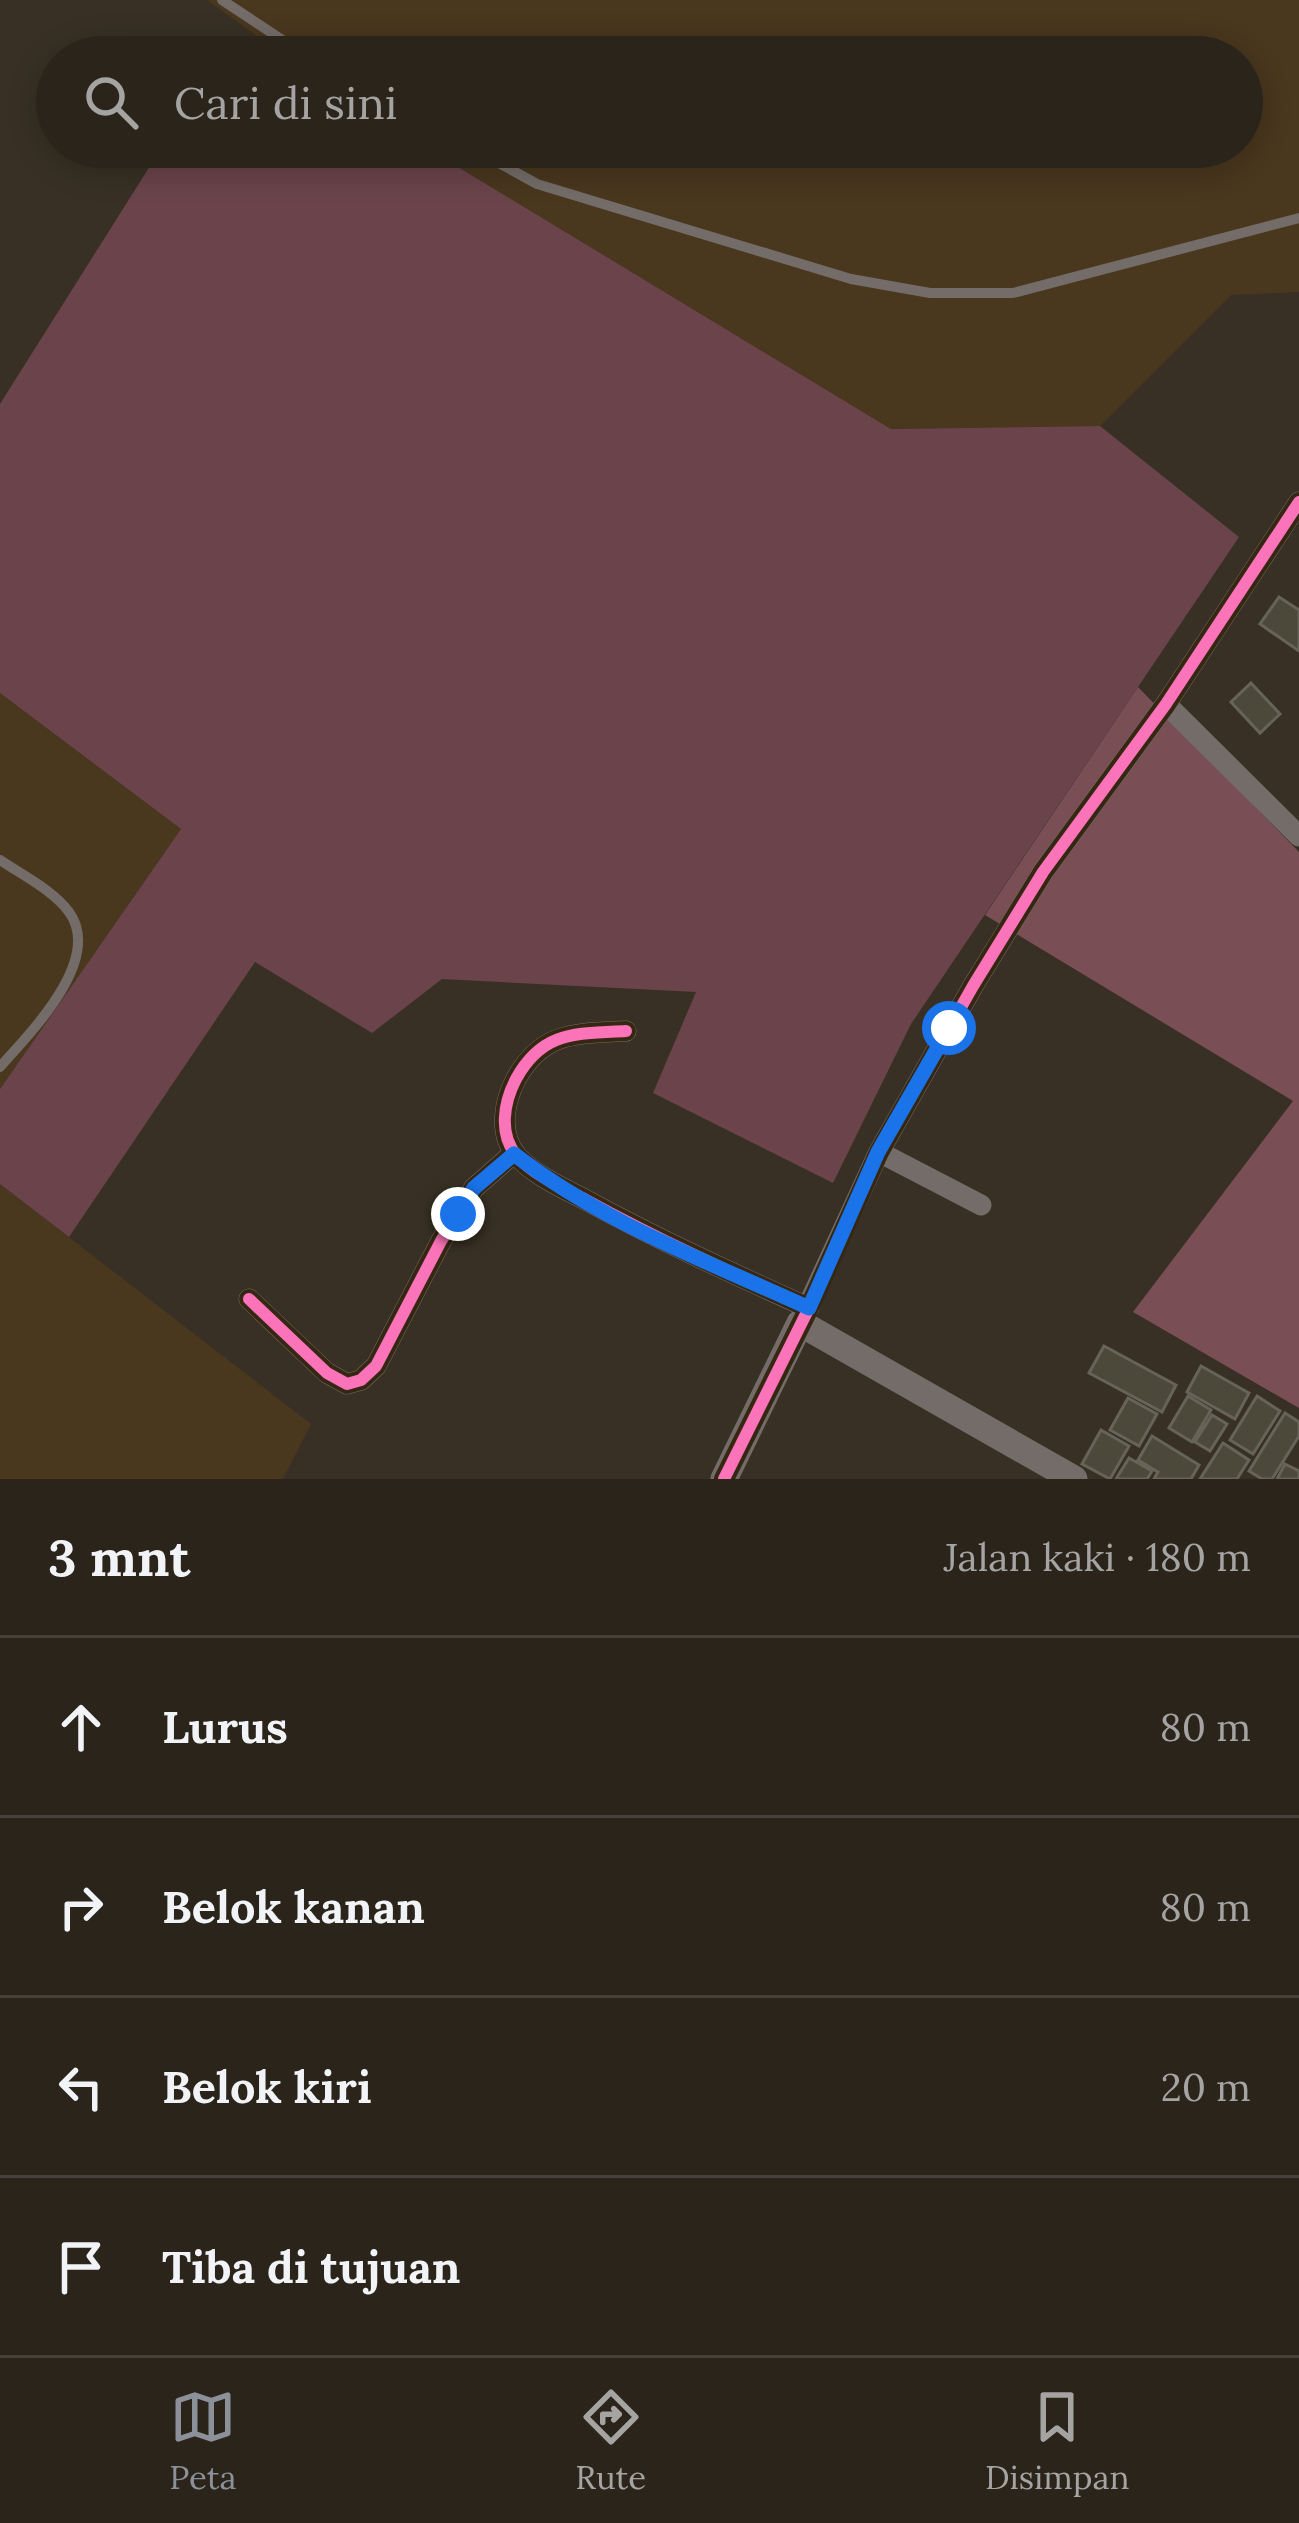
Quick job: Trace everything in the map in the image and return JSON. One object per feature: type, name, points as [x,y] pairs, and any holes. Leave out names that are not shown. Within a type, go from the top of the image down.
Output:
[{"type":"street","points":[[724,1479],[878,1152],[1043,872],[1295,516]]},
{"type":"street","points":[[1166,704],[1299,836]]},
{"type":"street","points":[[626,1031],[562,1035],[524,1065],[509,1092],[503,1117],[514,1154],[546,1178],[805,1315],[1074,1479]]},
{"type":"street","points":[[878,1152],[981,1205]]},
{"type":"street","points":[[249,1299],[327,1373],[347,1384],[361,1380],[376,1366],[474,1188],[514,1154]]},
{"type":"lane","points":[[222,0],[276,36]]},
{"type":"lane","points":[[508,168],[537,184],[851,279],[929,293],[1013,293],[1299,218]]},
{"type":"lane","points":[[0,860],[70,914],[77,940],[73,967],[53,1006],[0,1067]]},
{"type":"shaded area","points":[[207,0],[1299,0],[1299,292],[1231,295],[1100,426],[891,429],[460,168],[1263,168],[1263,36],[257,36]]},
{"type":"shaded area","points":[[149,168],[460,168],[891,429],[1100,426],[1239,537],[911,1024],[833,1183],[653,1093],[696,992],[442,979],[372,1033],[255,962],[69,1237],[0,1184],[0,1089],[181,829],[0,693],[0,404]]},
{"type":"shaded area","points":[[1138,687],[1299,852],[1299,1408],[1133,1312],[1293,1101],[985,915]]},
{"type":"shaded area","points":[[0,693],[181,829],[0,1089]]},
{"type":"shaded area","points":[[0,1184],[311,1424],[283,1479],[0,1479]]},
{"type":"building","points":[[1279,597],[1299,610],[1299,651],[1260,624]]},
{"type":"building","points":[[1251,683],[1280,714],[1260,733],[1231,702]]},
{"type":"building","points":[[1104,1346],[1176,1385],[1162,1412],[1089,1373]]},
{"type":"building","points":[[1201,1366],[1249,1393],[1235,1419],[1187,1392]]},
{"type":"building","points":[[1188,1396],[1211,1410],[1192,1442],[1169,1428]]},
{"type":"building","points":[[1257,1396],[1280,1411],[1253,1454],[1230,1440]]},
{"type":"building","points":[[1128,1398],[1157,1414],[1139,1446],[1110,1430]]},
{"type":"building","points":[[1285,1413],[1299,1422],[1299,1436],[1272,1479],[1262,1479],[1249,1471]]},
{"type":"building","points":[[1212,1415],[1227,1424],[1210,1451],[1195,1442]]},
{"type":"building","points":[[1101,1430],[1129,1446],[1110,1479],[1082,1464]]},
{"type":"building","points":[[1152,1436],[1199,1465],[1191,1479],[1154,1479],[1158,1472],[1138,1460]]},
{"type":"building","points":[[1223,1443],[1249,1460],[1237,1479],[1200,1479]]},
{"type":"building","points":[[1129,1458],[1152,1471],[1147,1479],[1116,1479]]},
{"type":"building","points":[[1285,1464],[1299,1471],[1299,1479],[1277,1479]]},
{"type":"cycle path","points":[[724,1479],[879,1152],[973,986],[1043,872],[1166,704],[1299,502]]},
{"type":"cycle path","points":[[626,1031],[563,1038],[526,1063],[508,1098],[505,1128],[511,1147],[532,1170],[559,1186],[809,1308]]},
{"type":"cycle path","points":[[249,1299],[327,1373],[347,1384],[361,1380],[376,1366],[474,1188],[514,1153]]},
{"type":"route","points":[[458,1214],[474,1188],[514,1154],[546,1178],[650,1235],[809,1308],[878,1152],[949,1028]]}]
